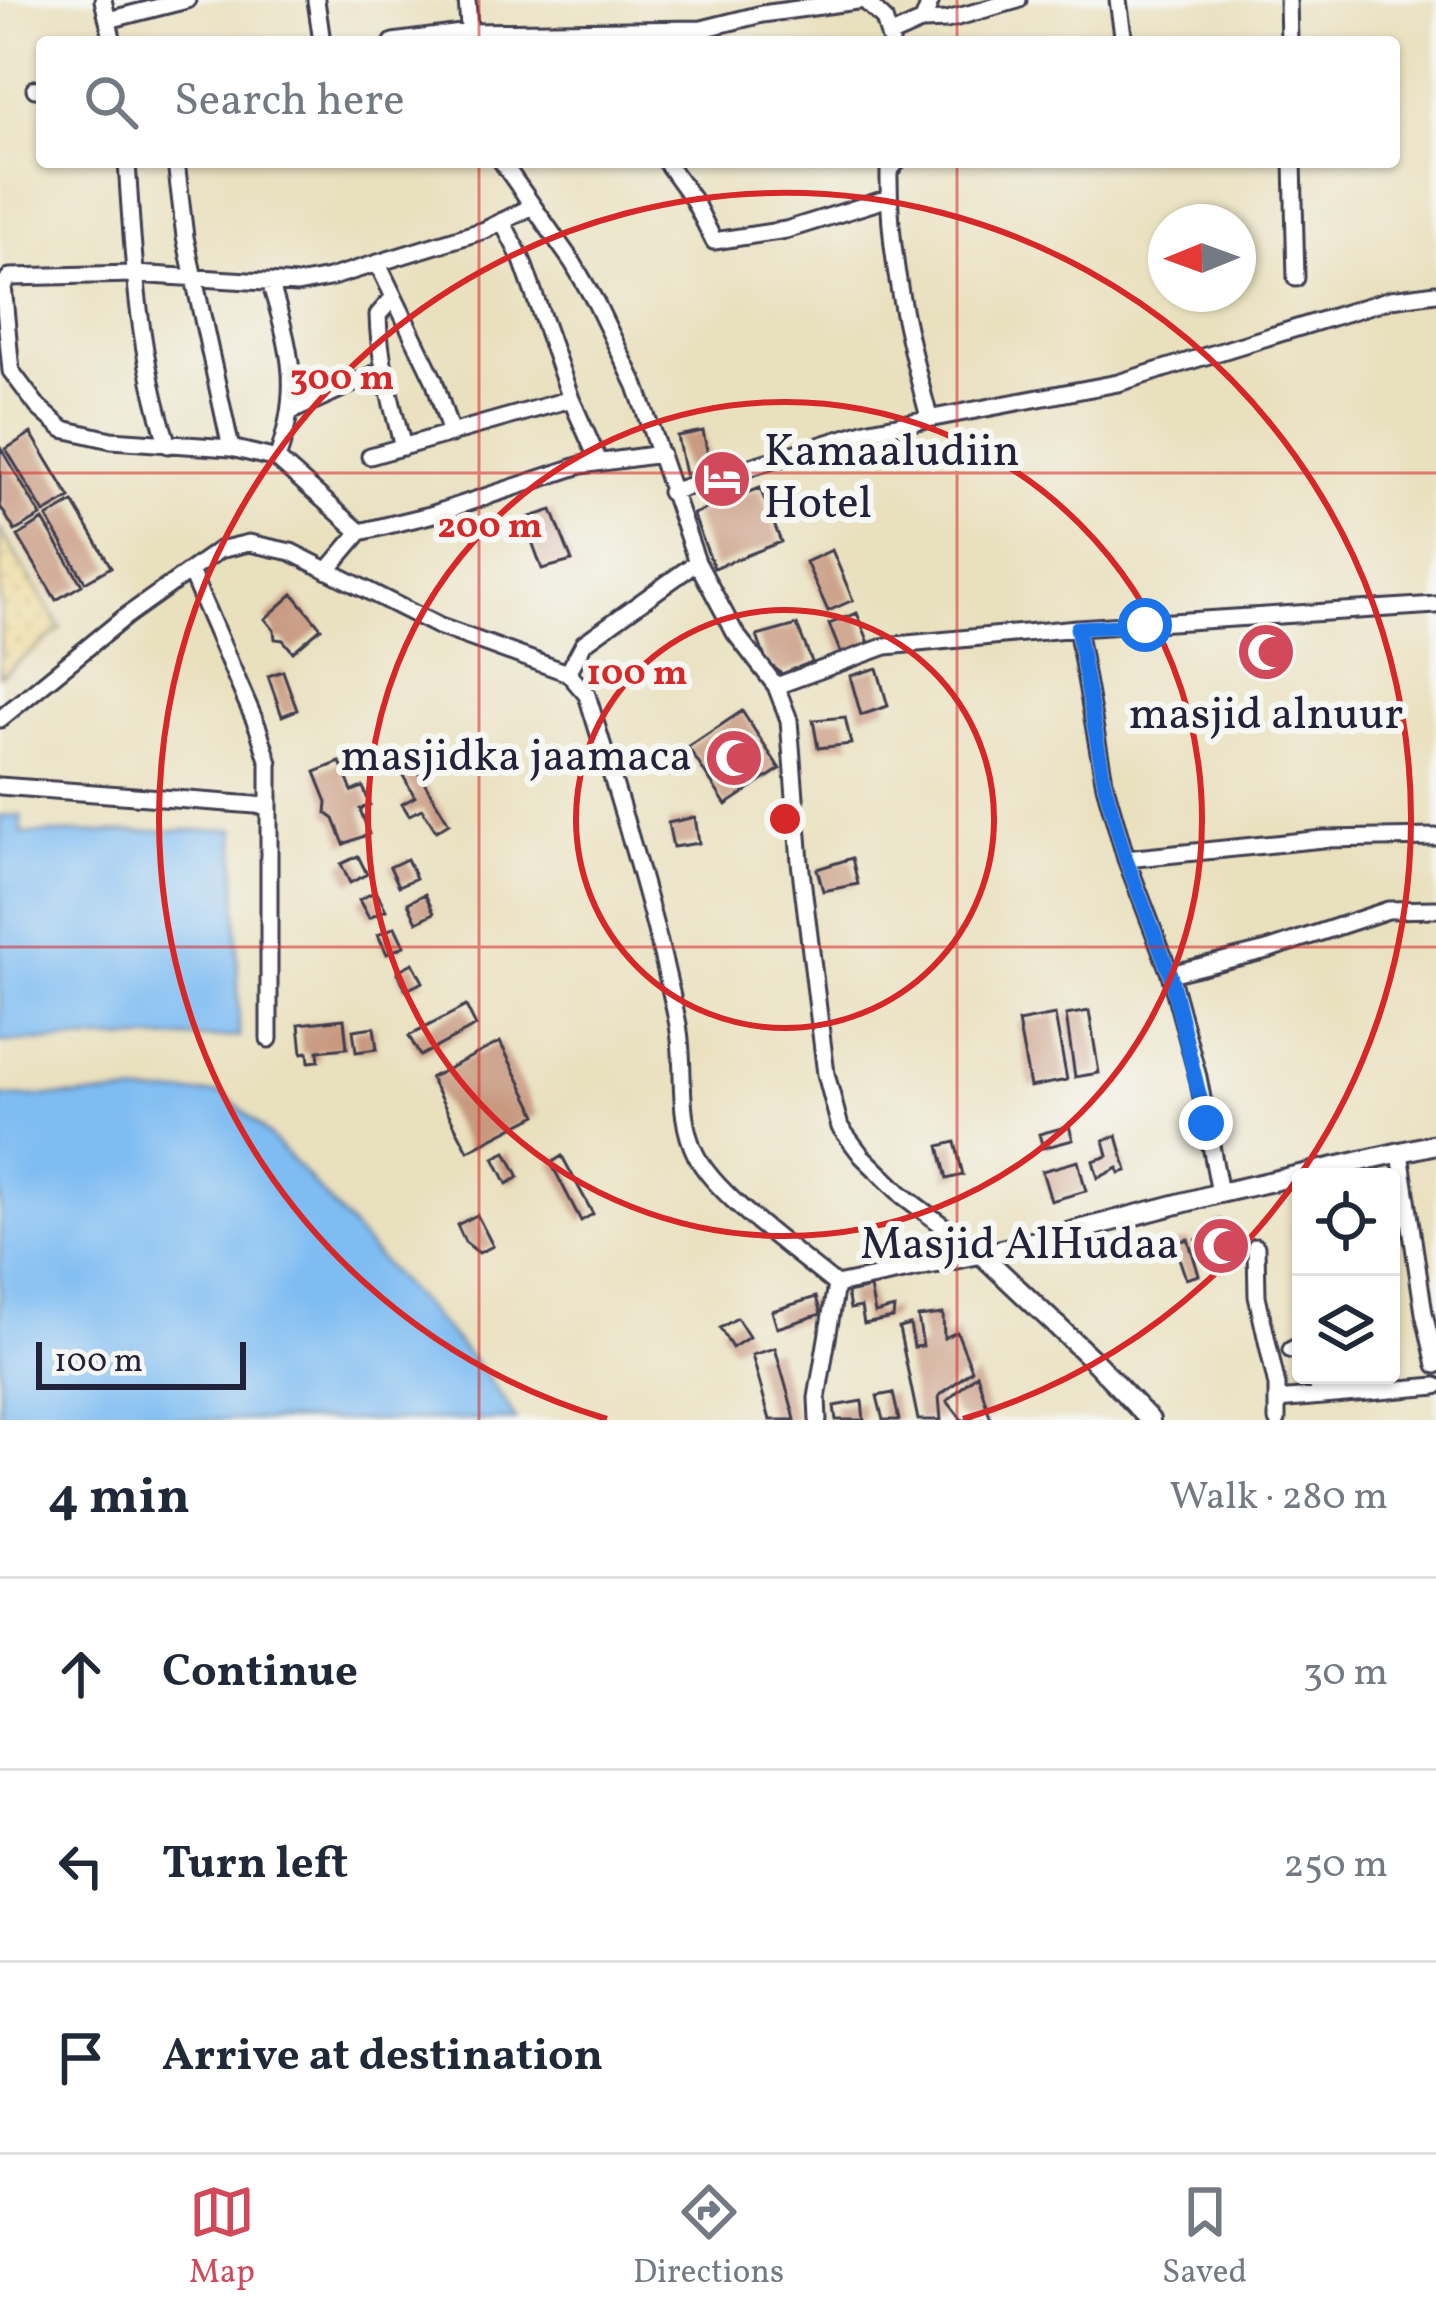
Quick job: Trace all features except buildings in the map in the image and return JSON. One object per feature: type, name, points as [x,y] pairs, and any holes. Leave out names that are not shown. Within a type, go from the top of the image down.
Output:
[{"type":"main road","points":[[982,1255],[1220,1193],[1436,1144]]},
{"type":"main road","points":[[982,1255],[1150,1420]]},
{"type":"street","points":[[103,0],[112,36]]},
{"type":"street","points":[[108,20],[188,0]]},
{"type":"street","points":[[316,0],[321,36]]},
{"type":"street","points":[[467,0],[469,36]]},
{"type":"street","points":[[498,36],[702,29],[762,14],[864,0],[884,19],[889,36]]},
{"type":"street","points":[[923,22],[932,0]]},
{"type":"street","points":[[896,36],[923,22],[1018,0]]},
{"type":"street","points":[[1118,0],[1123,36]]},
{"type":"street","points":[[1288,0],[1289,36]]},
{"type":"street","points":[[127,168],[134,274],[156,408],[168,445]]},
{"type":"street","points":[[177,168],[194,277],[231,448]]},
{"type":"street","points":[[506,168],[596,303],[636,386],[697,562],[735,633],[776,686],[789,720],[800,862],[826,1074],[840,1127],[902,1195],[982,1255]]},
{"type":"street","points":[[671,168],[714,241],[786,230],[889,198]]},
{"type":"street","points":[[892,168],[888,224],[929,417]]},
{"type":"street","points":[[1293,168],[1296,278]]},
{"type":"street","points":[[360,532],[277,459],[231,448],[111,440],[63,429],[38,407],[11,371],[3,286],[10,277],[134,274],[297,284],[378,264],[531,207]]},
{"type":"street","points":[[502,221],[522,260],[571,399],[599,462]]},
{"type":"street","points":[[378,264],[434,380],[451,434]]},
{"type":"street","points":[[270,282],[293,377],[292,411],[277,459]]},
{"type":"street","points":[[670,491],[870,430],[1118,383],[1391,299],[1436,293]]},
{"type":"street","points":[[392,299],[378,315],[383,370],[403,447]]},
{"type":"street","points":[[292,411],[383,370]]},
{"type":"street","points":[[370,456],[571,399]]},
{"type":"street","points":[[327,572],[360,532],[599,462],[661,454]]},
{"type":"street","points":[[0,718],[125,617],[219,550],[249,543],[291,552],[438,626],[568,674],[586,694],[654,909],[680,1030],[686,1126],[696,1157],[717,1184],[836,1285]]},
{"type":"street","points":[[568,674],[584,644],[697,562]]},
{"type":"street","points":[[190,571],[266,748],[270,775],[269,1039]]},
{"type":"street","points":[[776,686],[886,646],[1077,628],[1436,605]]},
{"type":"street","points":[[1077,628],[1105,786],[1126,860],[1170,974],[1198,1078],[1220,1193]]},
{"type":"street","points":[[0,786],[269,806]]},
{"type":"street","points":[[1126,860],[1324,839],[1436,837]]},
{"type":"street","points":[[1170,974],[1267,950],[1388,910],[1436,909]]},
{"type":"street","points":[[1400,1153],[1436,1365]]},
{"type":"street","points":[[1256,1247],[1257,1296],[1277,1420]]},
{"type":"street","points":[[836,1285],[982,1255]]},
{"type":"street","points":[[818,1420],[817,1399],[836,1285]]},
{"type":"street","points":[[1317,1394],[1318,1384]]},
{"type":"street","points":[[1277,1400],[1436,1386]]},
{"type":"sand","points":[[0,529],[61,629],[0,676]]},
{"type":"water","points":[[0,816],[21,816],[22,834],[235,829],[239,1037],[0,1042]]},
{"type":"water","points":[[223,1093],[294,1162],[463,1349],[516,1420],[0,1420],[0,1097]]},
{"type":"place","name":"Kamaaludiin Hotel","points":[[722,479]]},
{"type":"place","name":"masjid alnuur","points":[[1266,652]]},
{"type":"place","name":"masjidka jaamaca","points":[[734,758]]},
{"type":"place","name":"Masjid AlHudaa","points":[[1221,1246]]},
{"type":"route","points":[[1145,625],[1077,628],[1105,786],[1126,860],[1170,974],[1206,1123]]}]
